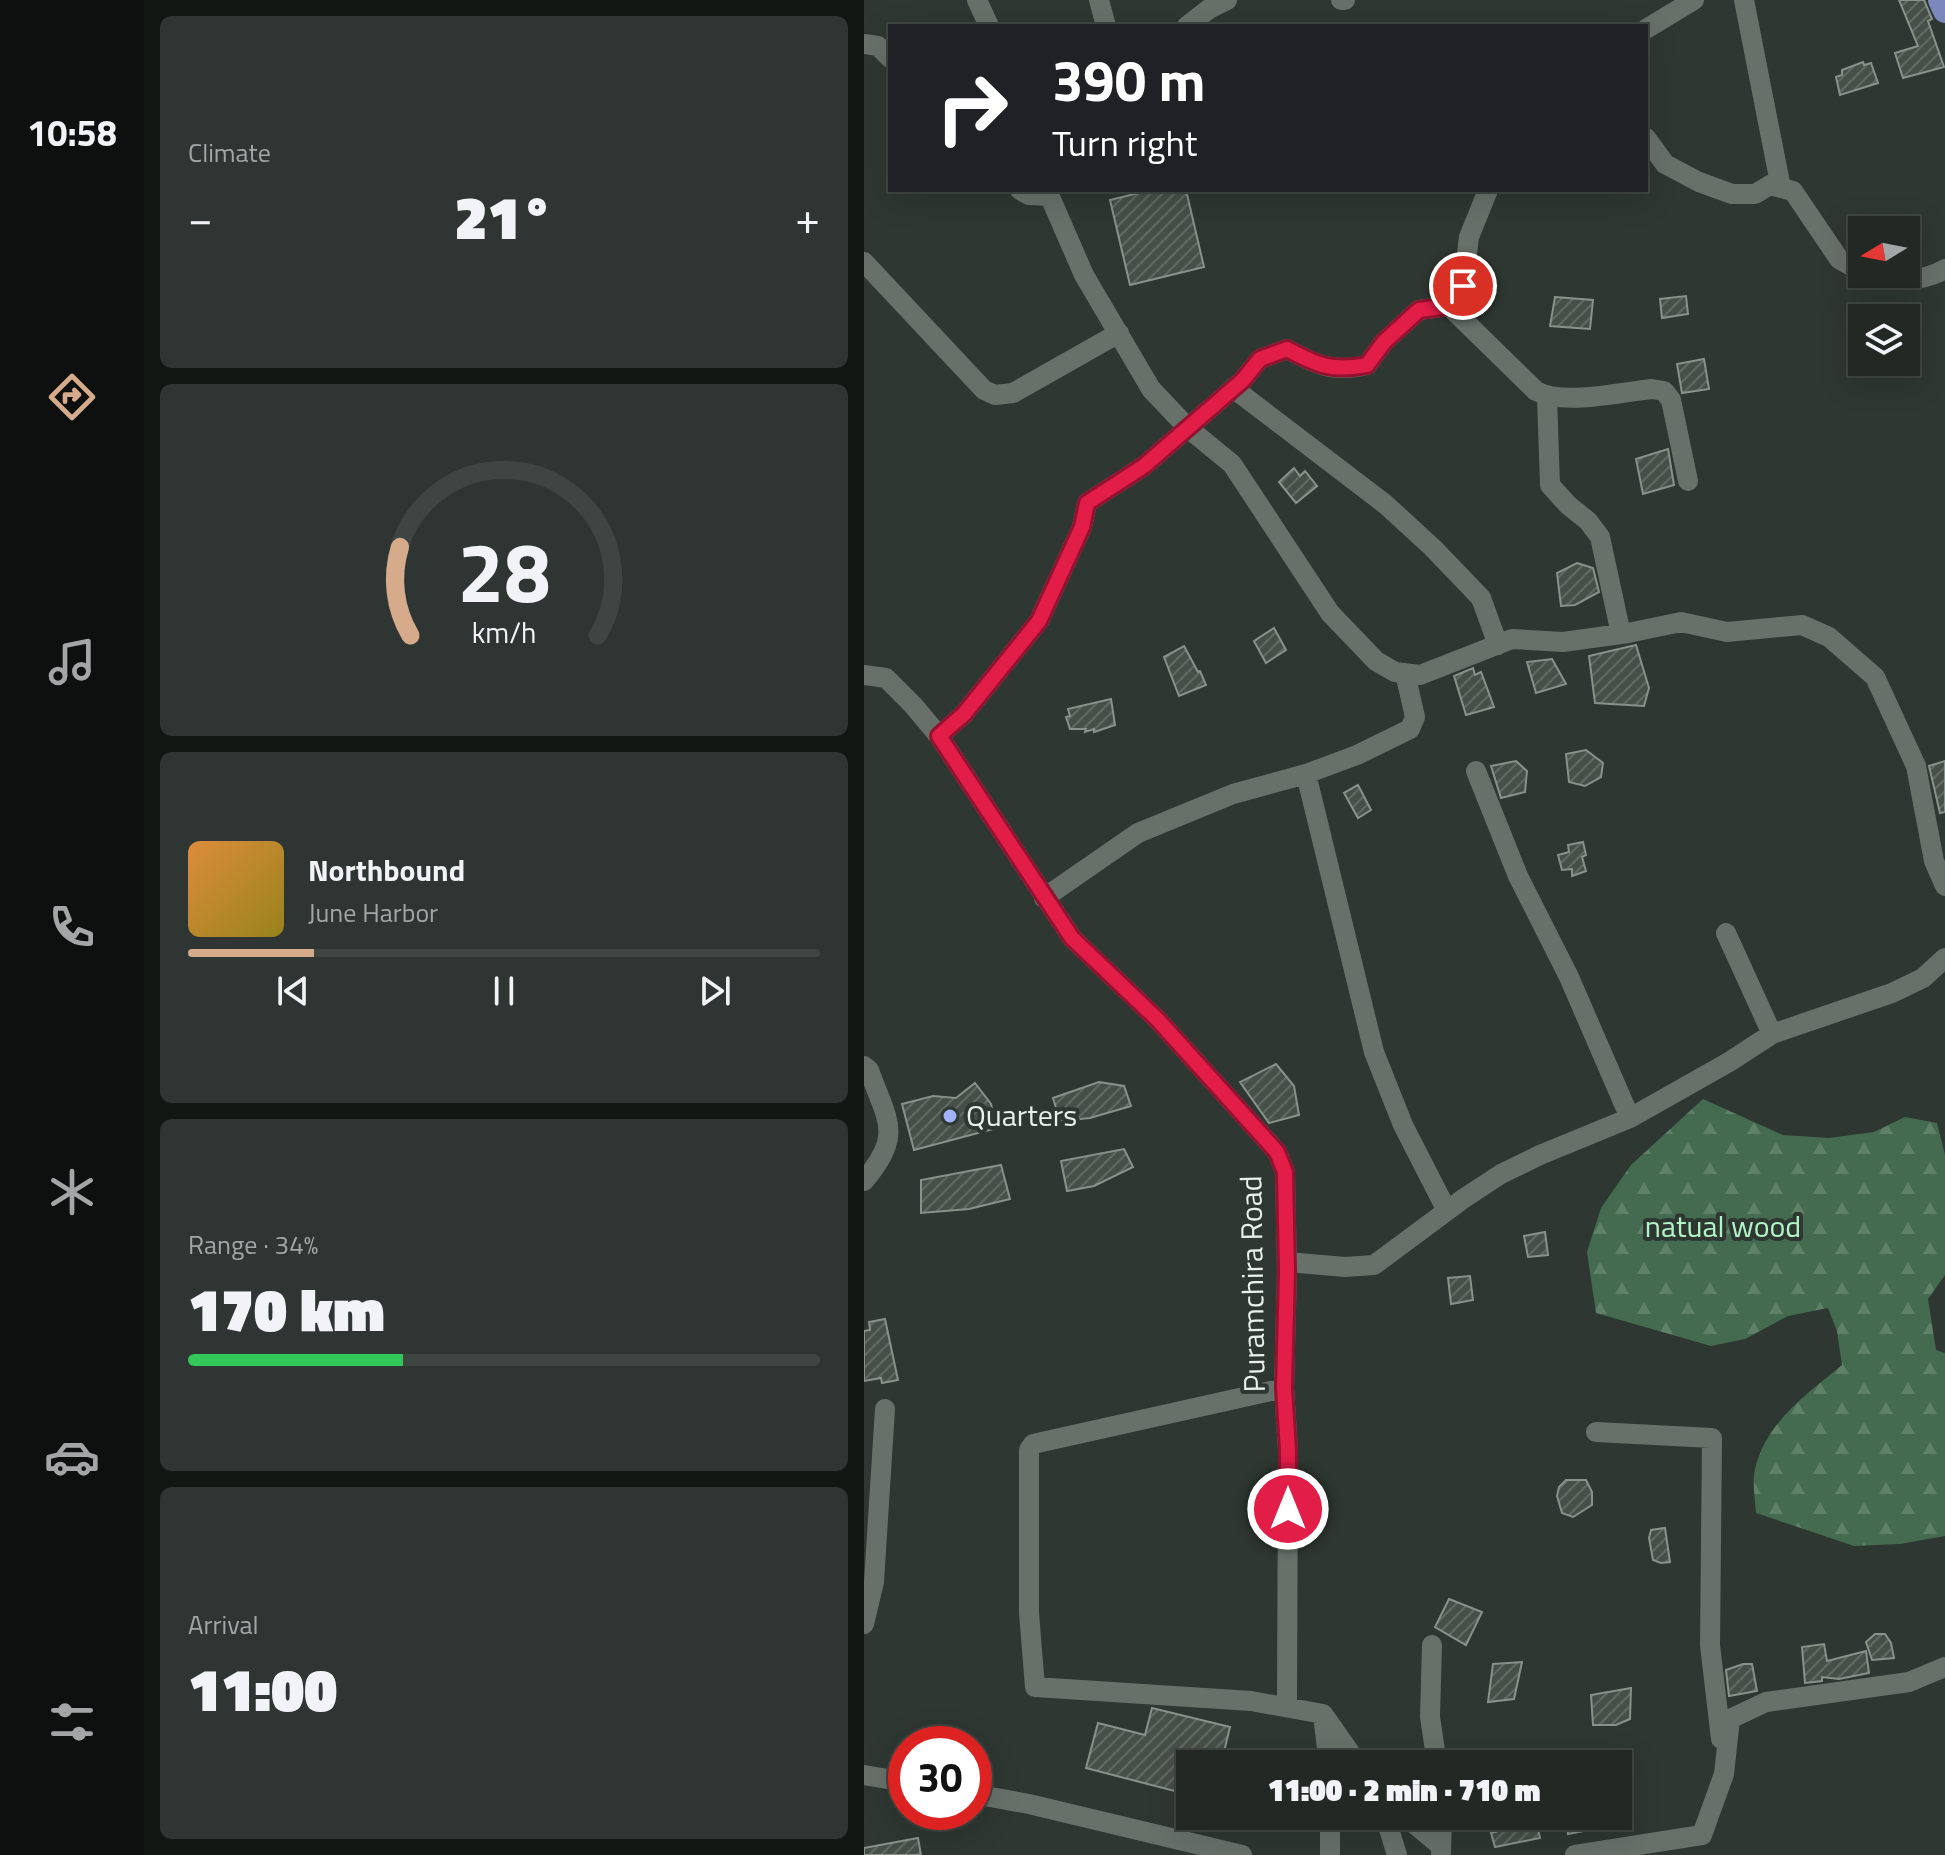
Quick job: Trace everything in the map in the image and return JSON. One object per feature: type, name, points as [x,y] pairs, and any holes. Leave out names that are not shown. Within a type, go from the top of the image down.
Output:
[{"type":"main road","points":[[1940,0],[1945,11]]},
{"type":"street","points":[[977,0],[988,24]]},
{"type":"street","points":[[1099,0],[1105,24]]},
{"type":"street","points":[[1190,24],[1227,0]]},
{"type":"street","points":[[1648,28],[1694,0]]},
{"type":"street","points":[[1744,0],[1781,188]]},
{"type":"street","points":[[864,44],[878,46],[888,56]]},
{"type":"street","points":[[1648,141],[1665,164],[1699,182],[1732,194],[1755,194],[1770,185],[1793,191],[1839,259],[1848,264]]},
{"type":"street","points":[[1024,192],[1029,195],[1048,193],[1084,275],[1151,389],[1188,428],[1232,464],[1330,613],[1376,661],[1395,672],[1420,675],[1512,639],[1563,642],[1681,622],[1727,632],[1802,625],[1829,637],[1875,677],[1916,766],[1945,886]]},
{"type":"street","points":[[939,736],[964,714],[1039,621],[1082,527],[1087,503],[1144,466],[1243,380],[1260,359],[1287,349],[1313,362],[1343,370],[1367,365],[1384,342],[1419,310],[1449,306],[1463,286],[1469,237],[1487,192]]},
{"type":"street","points":[[864,262],[984,390],[995,395],[1013,393],[1119,333]]},
{"type":"street","points":[[1920,278],[1932,277],[1945,269]]},
{"type":"street","points":[[1449,306],[1536,391],[1547,397],[1652,389],[1664,391],[1671,400],[1688,481]]},
{"type":"street","points":[[1233,388],[1385,504],[1433,548],[1481,598],[1498,645]]},
{"type":"street","points":[[1547,397],[1550,485],[1588,521],[1600,537],[1621,634]]},
{"type":"street","name":"Puramchira Road","points":[[865,669],[886,678],[939,736],[1072,938],[1158,1020],[1277,1152],[1285,1172],[1287,1262],[1284,1388],[1288,1450],[1287,1707]]},
{"type":"street","points":[[1044,898],[1138,833],[1233,794],[1306,774],[1357,755],[1410,729],[1415,717],[1405,673]]},
{"type":"street","points":[[1476,771],[1518,876],[1569,977],[1630,1118]]},
{"type":"street","points":[[1306,774],[1374,1052],[1403,1125],[1447,1211]]},
{"type":"street","points":[[1726,933],[1772,1034]]},
{"type":"street","points":[[1287,1262],[1345,1267],[1374,1265],[1501,1174],[1630,1118],[1772,1034],[1892,993],[1923,978],[1945,958]]},
{"type":"street","points":[[864,1066],[869,1070],[889,1128],[889,1143],[864,1181]]},
{"type":"street","points":[[1284,1388],[1033,1444],[1029,1450],[1029,1613],[1035,1687],[1251,1701],[1323,1714],[1348,1750]]},
{"type":"street","points":[[864,1624],[874,1582],[885,1409]]},
{"type":"street","points":[[1596,1432],[1712,1438],[1710,1645],[1724,1766]]},
{"type":"street","points":[[1432,1645],[1430,1717],[1435,1750]]},
{"type":"street","points":[[1575,1855],[1671,1848],[1702,1835],[1724,1766],[1730,1719],[1766,1702],[1909,1682],[1945,1667]]},
{"type":"street","points":[[1323,1714],[1327,1750]]},
{"type":"street","points":[[864,1775],[888,1779]]},
{"type":"street","points":[[992,1797],[1242,1855]]},
{"type":"street","points":[[1330,1830],[1330,1855]]},
{"type":"street","points":[[1389,1830],[1397,1855]]},
{"type":"street","points":[[1419,1830],[1441,1851]]},
{"type":"street","points":[[1441,1851],[1442,1830]]},
{"type":"green space","name":"natual wood","points":[[1703,1099],[1783,1135],[1829,1138],[1874,1132],[1905,1117],[1937,1123],[1945,1155],[1945,1275],[1928,1299],[1936,1350],[1945,1353],[1945,1536],[1900,1544],[1854,1546],[1756,1513],[1754,1474],[1768,1437],[1790,1410],[1842,1365],[1837,1331],[1828,1308],[1788,1316],[1745,1339],[1711,1346],[1596,1313],[1587,1252],[1601,1208],[1631,1165]]},
{"type":"building","points":[[1899,0],[1924,0],[1944,67],[1903,78],[1895,53],[1918,46]]},
{"type":"building","points":[[1863,62],[1864,65],[1871,63],[1878,83],[1840,95],[1836,77],[1842,75],[1842,70]]},
{"type":"building","points":[[1143,192],[1186,192],[1204,267],[1130,285],[1110,200]]},
{"type":"building","points":[[1686,296],[1688,314],[1662,318],[1660,299]]},
{"type":"building","points":[[1555,297],[1593,300],[1590,329],[1550,326]]},
{"type":"building","points":[[1704,359],[1709,389],[1682,393],[1677,364]]},
{"type":"building","points":[[1668,449],[1674,485],[1643,494],[1636,459]]},
{"type":"building","points":[[1294,468],[1300,476],[1305,471],[1317,486],[1296,503],[1279,482]]},
{"type":"building","points":[[1577,563],[1593,568],[1599,592],[1575,605],[1561,606],[1557,573]]},
{"type":"building","points":[[1274,628],[1286,650],[1266,663],[1254,641]]},
{"type":"building","points":[[1636,645],[1649,688],[1644,706],[1595,703],[1589,656]]},
{"type":"building","points":[[1184,646],[1206,685],[1179,696],[1164,657]]},
{"type":"building","points":[[1552,659],[1566,684],[1536,693],[1527,662]]},
{"type":"building","points":[[1473,668],[1475,675],[1481,672],[1494,707],[1466,715],[1454,676]]},
{"type":"building","points":[[1111,699],[1115,725],[1094,732],[1094,729],[1085,732],[1086,729],[1070,729],[1066,717],[1070,716],[1068,709]]},
{"type":"building","points":[[1586,750],[1603,763],[1601,777],[1585,786],[1569,782],[1566,754]]},
{"type":"building","points":[[1516,761],[1527,771],[1525,792],[1501,798],[1491,766]]},
{"type":"building","points":[[1945,761],[1945,812],[1940,813],[1929,766]]},
{"type":"building","points":[[1358,785],[1371,810],[1358,818],[1344,793]]},
{"type":"building","points":[[1583,842],[1586,855],[1582,857],[1586,871],[1572,876],[1572,869],[1562,870],[1558,855],[1569,852],[1568,845]]},
{"type":"building","points":[[1276,1064],[1294,1086],[1299,1115],[1269,1123],[1240,1082]]},
{"type":"building","points":[[1099,1082],[1124,1086],[1131,1106],[1090,1118],[1060,1121],[1053,1098]]},
{"type":"building","name":"Quarters","points":[[975,1083],[991,1104],[997,1128],[914,1150],[902,1104],[933,1096],[956,1098]]},
{"type":"building","points":[[1124,1149],[1133,1167],[1094,1186],[1067,1191],[1061,1161]]},
{"type":"building","name":"Quarters","points":[[1001,1165],[1010,1199],[969,1209],[921,1213],[921,1180]]},
{"type":"building","points":[[1545,1232],[1548,1255],[1528,1257],[1524,1236]]},
{"type":"building","points":[[1470,1276],[1473,1300],[1451,1304],[1448,1278]]},
{"type":"building","points":[[885,1319],[898,1380],[882,1383],[881,1378],[864,1381],[864,1331],[870,1330],[869,1322]]},
{"type":"building","points":[[1566,1480],[1586,1480],[1592,1492],[1592,1505],[1573,1517],[1562,1513],[1557,1496],[1559,1487]]},
{"type":"building","points":[[1665,1528],[1670,1562],[1661,1563],[1653,1560],[1649,1538],[1651,1530]]},
{"type":"building","points":[[1449,1599],[1482,1612],[1466,1645],[1435,1627]]},
{"type":"building","points":[[1875,1634],[1885,1634],[1891,1643],[1894,1658],[1872,1660],[1866,1642]]},
{"type":"building","points":[[1824,1644],[1827,1661],[1866,1651],[1869,1673],[1839,1679],[1822,1677],[1822,1681],[1805,1683],[1802,1647]]},
{"type":"building","points":[[1522,1662],[1514,1699],[1488,1702],[1493,1664]]},
{"type":"building","points":[[1752,1664],[1757,1691],[1729,1696],[1726,1670]]},
{"type":"building","points":[[1631,1688],[1630,1719],[1616,1725],[1593,1725],[1591,1695]]},
{"type":"building","points":[[1152,1708],[1230,1727],[1224,1750],[1176,1750],[1176,1791],[1086,1768],[1098,1723],[1145,1735]]},
{"type":"building","points":[[1538,1830],[1540,1838],[1495,1847],[1491,1833]]},
{"type":"building","points":[[1567,1830],[1589,1830],[1568,1834]]},
{"type":"building","points":[[918,1838],[921,1855],[864,1855],[864,1848]]},
{"type":"place","name":"Quarters","points":[[950,1116]]},
{"type":"route","points":[[1288,1509],[1284,1388],[1287,1271],[1285,1172],[1277,1152],[1158,1020],[1072,938],[939,736],[964,714],[1039,621],[1082,527],[1087,503],[1144,466],[1243,380],[1260,359],[1287,349],[1313,362],[1343,370],[1367,365],[1384,342],[1419,310],[1449,306],[1463,286]]}]
